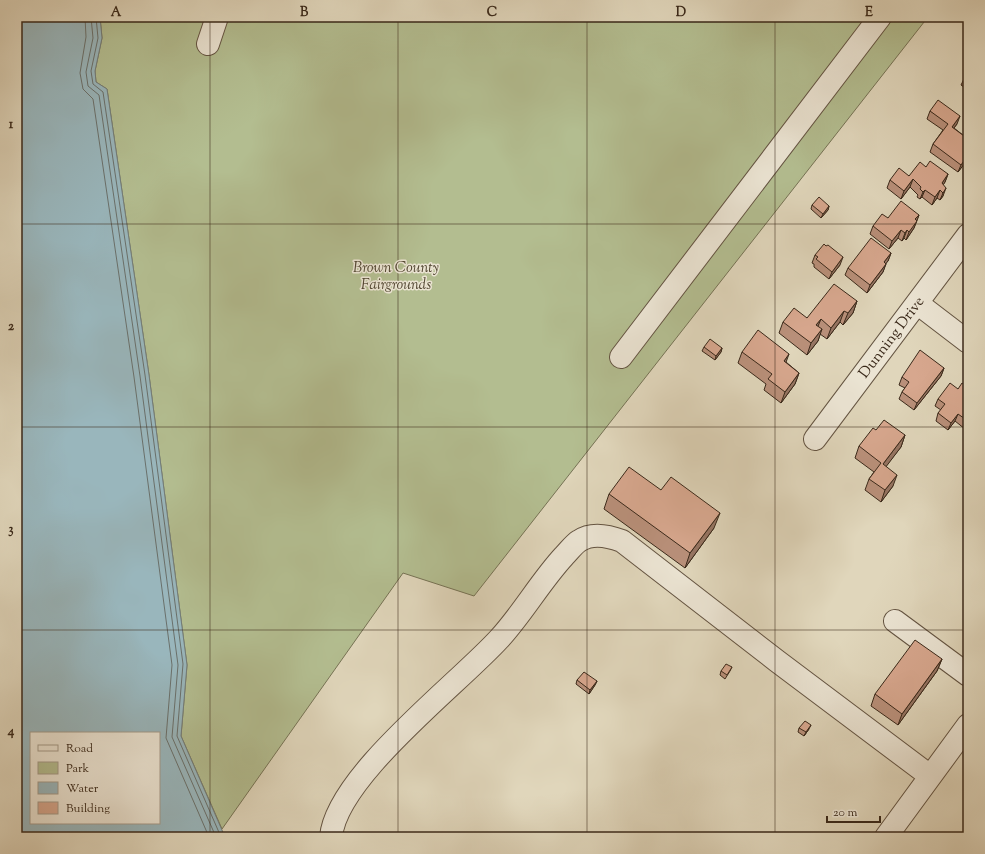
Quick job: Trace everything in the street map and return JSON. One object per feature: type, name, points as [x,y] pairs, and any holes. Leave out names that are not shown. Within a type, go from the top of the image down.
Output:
[{"type":"street","points":[[208,44],[217,17]]},
{"type":"street","points":[[621,357],[880,17]]},
{"type":"street","name":"Dunning Drive","points":[[815,439],[968,235]]},
{"type":"street","points":[[917,303],[968,342]]},
{"type":"street","points":[[331,837],[331,830],[340,809],[368,767],[500,639],[553,568],[579,540],[595,535],[608,535],[622,541],[770,656],[930,776]]},
{"type":"street","points":[[895,621],[968,675]]},
{"type":"street","points":[[886,837],[968,725]]},
{"type":"green space","name":"Brown County Fairgrounds","points":[[100,17],[928,17],[474,596],[403,573],[222,829],[181,736],[187,665],[149,375],[107,89],[96,82],[95,71],[102,38]]},
{"type":"water","points":[[17,17],[100,17],[102,38],[95,71],[96,82],[107,89],[149,375],[187,665],[181,736],[225,837],[17,837]]},
{"type":"building","points":[[968,74],[968,85],[963,81]]},
{"type":"building","points":[[938,100],[960,116],[952,127],[968,139],[968,155],[961,165],[933,144],[948,124],[930,111]]},
{"type":"building","points":[[930,161],[948,174],[942,183],[946,188],[943,193],[940,190],[935,197],[925,190],[923,192],[920,189],[921,187],[913,179],[904,191],[890,180],[899,168],[909,176],[920,162],[926,167]]},
{"type":"building","points":[[819,197],[829,206],[823,214],[812,205]]},
{"type":"building","points":[[901,201],[919,215],[915,219],[917,221],[909,232],[907,230],[905,233],[901,230],[892,241],[873,226],[882,214],[888,218]]},
{"type":"building","points":[[871,238],[891,253],[884,262],[886,264],[870,285],[848,268]]},
{"type":"building","points":[[824,244],[826,246],[828,245],[843,257],[832,272],[816,259],[818,257],[815,255]]},
{"type":"building","points":[[834,284],[857,301],[848,313],[844,311],[831,328],[821,319],[816,325],[822,329],[811,343],[783,322],[794,308],[807,318]]},
{"type":"building","points":[[758,330],[789,354],[784,361],[799,373],[785,392],[768,379],[772,374],[742,352]]},
{"type":"building","points":[[710,339],[722,348],[716,356],[704,347]]},
{"type":"building","points":[[920,350],[944,368],[917,403],[902,392],[909,382],[902,377]]},
{"type":"building","points":[[950,383],[958,389],[962,383],[968,387],[968,421],[958,414],[951,423],[938,413],[945,404],[938,399]]},
{"type":"building","points":[[884,420],[905,435],[883,464],[897,475],[885,490],[869,479],[881,463],[859,446],[873,428],[876,430]]},
{"type":"building","points":[[629,467],[661,490],[671,477],[720,513],[690,553],[609,494]]},
{"type":"building","points":[[915,640],[942,659],[902,714],[875,694]]},
{"type":"building","points":[[726,664],[732,667],[727,675],[721,671]]},
{"type":"building","points":[[584,672],[597,681],[590,690],[577,680]]},
{"type":"building","points":[[805,721],[811,725],[806,732],[799,728]]}]
